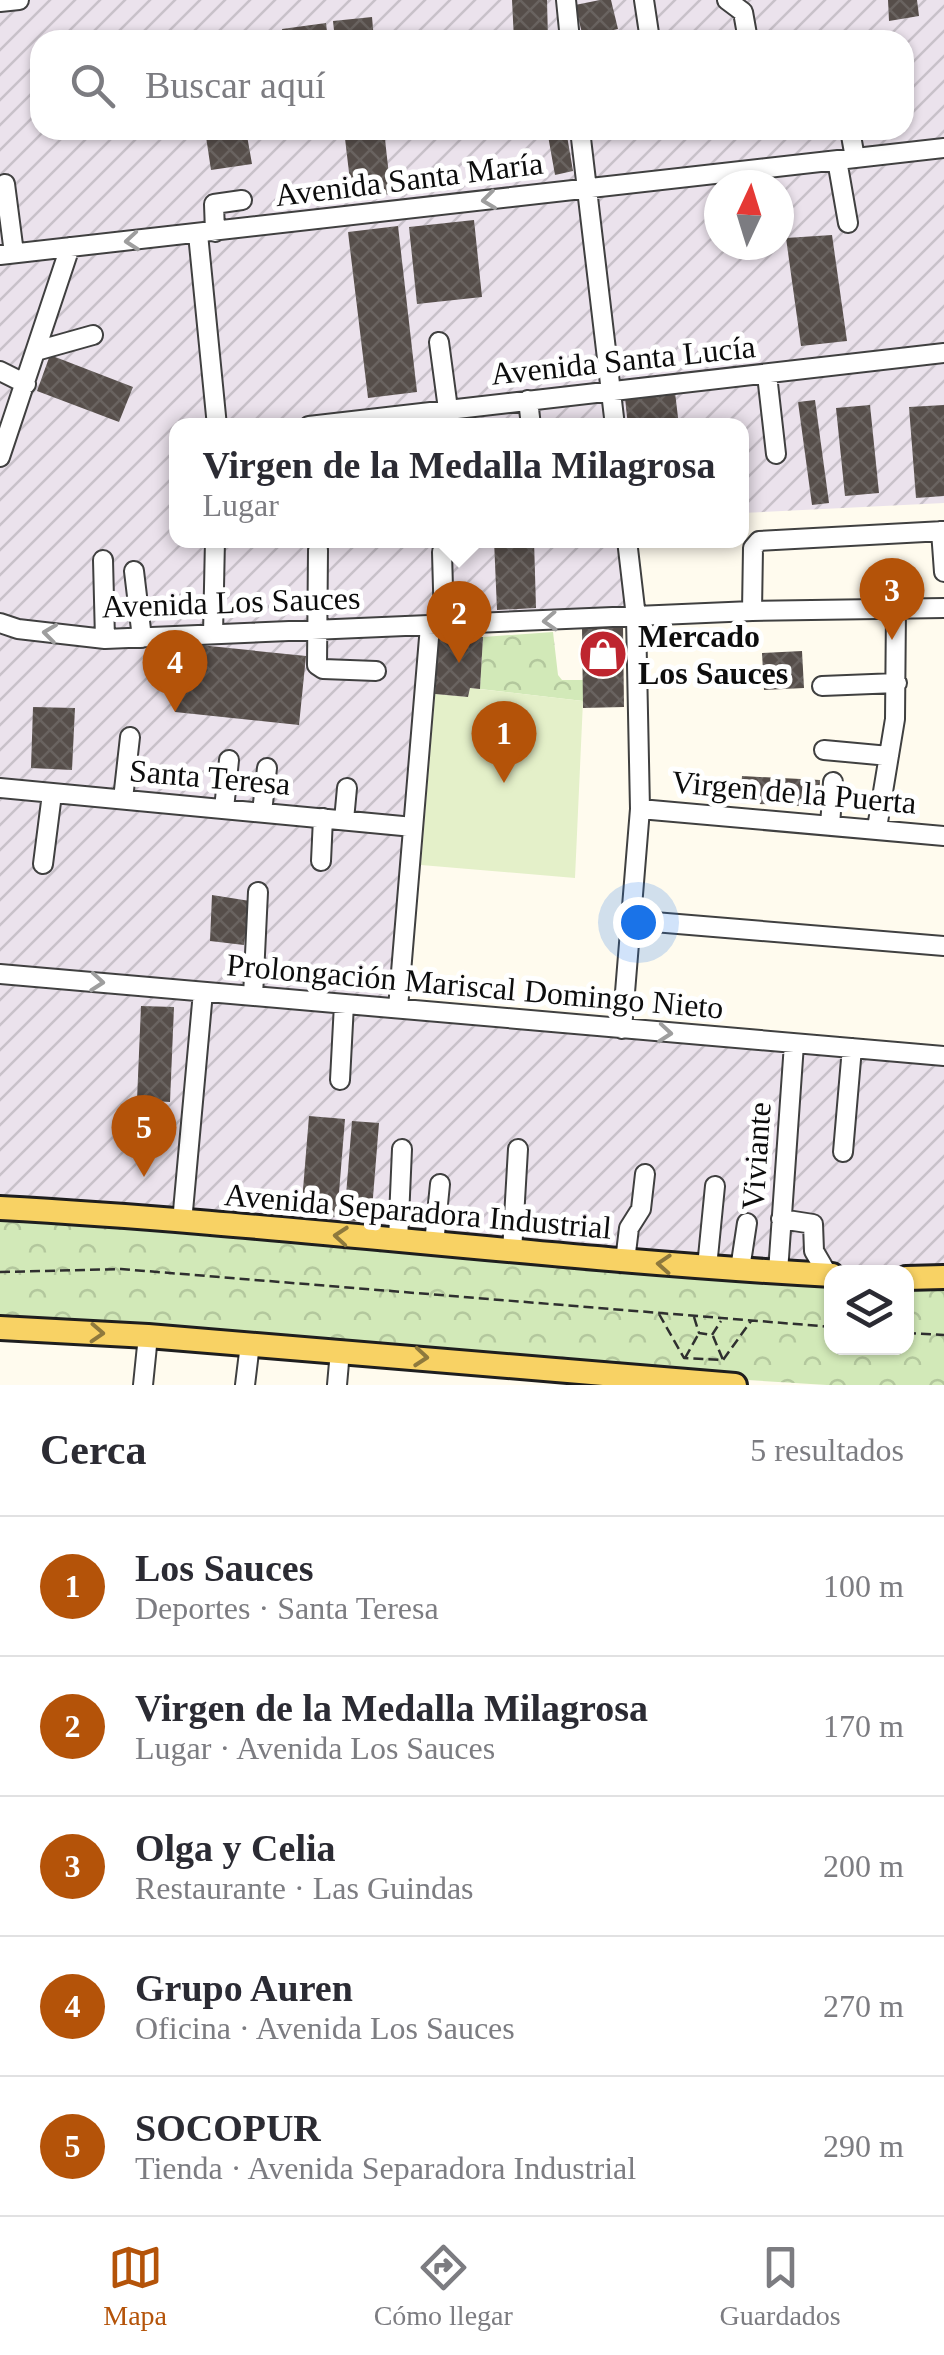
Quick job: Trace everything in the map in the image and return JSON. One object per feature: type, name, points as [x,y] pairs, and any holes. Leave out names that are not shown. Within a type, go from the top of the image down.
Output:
[{"type":"main road","name":"Avenida Separadora Industrial","points":[[0,1208],[824,1275]]},
{"type":"main road","points":[[914,1278],[944,1277]]},
{"type":"main road","points":[[0,1328],[148,1336],[735,1385]]},
{"type":"street","points":[[0,2],[19,0]]},
{"type":"street","points":[[566,0],[569,30]]},
{"type":"street","points":[[644,0],[648,30]]},
{"type":"street","points":[[727,0],[743,12],[746,30]]},
{"type":"street","points":[[581,140],[614,418]]},
{"type":"street","points":[[848,223],[849,140]]},
{"type":"street","name":"Avenida Santa María","points":[[7,254],[944,148]]},
{"type":"street","points":[[5,184],[7,254]]},
{"type":"street","points":[[217,418],[207,233],[214,204],[242,200]]},
{"type":"street","points":[[0,458],[70,247]]},
{"type":"street","points":[[36,351],[93,335]]},
{"type":"street","points":[[438,342],[448,408]]},
{"type":"street","name":"Avenida Santa Lucía","points":[[386,418],[944,353]]},
{"type":"street","points":[[0,372],[26,384]]},
{"type":"street","points":[[767,375],[776,454]]},
{"type":"street","points":[[528,400],[530,418]]},
{"type":"street","points":[[752,611],[753,548],[759,541],[942,531],[944,572]]},
{"type":"street","points":[[213,634],[215,548]]},
{"type":"street","points":[[622,1029],[640,808],[636,616],[628,548]]},
{"type":"street","points":[[318,550],[316,665],[323,669],[376,671]]},
{"type":"street","points":[[398,1008],[442,552]]},
{"type":"street","points":[[102,560],[105,639]]},
{"type":"street","points":[[134,570],[142,638]]},
{"type":"street","name":"Avenida Los Sauces","points":[[0,623],[18,629],[105,639],[752,611],[944,608]]},
{"type":"street","points":[[877,828],[897,683],[896,609]]},
{"type":"street","points":[[822,686],[897,683]]},
{"type":"street","points":[[123,799],[130,738]]},
{"type":"street","points":[[824,750],[889,756]]},
{"type":"street","points":[[224,809],[229,760]]},
{"type":"street","points":[[262,812],[267,768]]},
{"type":"street","points":[[830,826],[833,782]]},
{"type":"street","name":"Santa Teresa","points":[[0,788],[414,827]]},
{"type":"street","points":[[344,820],[347,788]]},
{"type":"street","points":[[43,864],[52,794]]},
{"type":"street","name":"Virgen de la Puerta","points":[[640,808],[944,833]]},
{"type":"street","points":[[321,861],[323,818]]},
{"type":"street","points":[[253,996],[258,892]]},
{"type":"street","points":[[630,920],[944,946]]},
{"type":"street","name":"Prolongación Mariscal Domingo Nieto","points":[[0,974],[944,1055]]},
{"type":"street","points":[[182,1222],[203,992]]},
{"type":"street","points":[[340,1080],[344,1004]]},
{"type":"street","name":"Viviante","points":[[778,1272],[794,1044]]},
{"type":"street","points":[[843,1152],[852,1048]]},
{"type":"street","points":[[398,1241],[402,1149]]},
{"type":"street","points":[[512,1252],[518,1149]]},
{"type":"street","points":[[625,1261],[629,1228],[640,1209],[645,1174]]},
{"type":"street","points":[[434,1244],[440,1184]]},
{"type":"street","points":[[707,1267],[715,1186]]},
{"type":"street","points":[[781,1220],[813,1224],[814,1251],[824,1266]]},
{"type":"street","points":[[740,1270],[747,1223]]},
{"type":"street","points":[[143,1385],[148,1336]]},
{"type":"street","points":[[245,1385],[250,1344]]},
{"type":"street","points":[[336,1385],[340,1351]]},
{"type":"path","points":[[0,1272],[121,1269],[824,1326]]},
{"type":"path","points":[[659,1313],[684,1358]]},
{"type":"path","points":[[693,1316],[699,1333]]},
{"type":"path","points":[[712,1335],[723,1318]]},
{"type":"path","points":[[723,1360],[752,1321]]},
{"type":"path","points":[[684,1358],[699,1333]]},
{"type":"path","points":[[699,1333],[712,1335]]},
{"type":"path","points":[[914,1333],[944,1334]]},
{"type":"path","points":[[712,1335],[723,1360]]},
{"type":"path","points":[[684,1358],[723,1360]]},
{"type":"shaded area","points":[[0,0],[944,0],[944,503],[749,513],[749,418],[169,418],[169,548],[631,548],[629,609],[437,620],[407,1010],[944,1061],[944,1270],[914,1270],[914,1265],[824,1265],[824,1268],[0,1204]]},
{"type":"green space","points":[[553,632],[558,675],[562,680],[583,680],[583,701],[480,689],[483,637]]},
{"type":"green space","points":[[470,688],[583,701],[575,878],[421,865],[435,694],[468,697]]},
{"type":"green space","points":[[0,1219],[824,1287],[824,1355],[914,1355],[914,1289],[944,1286],[944,1385],[827,1385],[668,1375],[0,1323]]},
{"type":"building","points":[[512,0],[547,0],[548,30],[514,30]]},
{"type":"building","points":[[611,0],[618,29],[581,30],[575,5]]},
{"type":"building","points":[[888,0],[917,0],[919,16],[889,21]]},
{"type":"building","points":[[372,17],[373,30],[334,30],[333,21]]},
{"type":"building","points":[[326,23],[327,30],[282,30]]},
{"type":"building","points":[[206,140],[248,140],[252,164],[211,170]]},
{"type":"building","points":[[345,140],[385,140],[391,194],[352,198]]},
{"type":"building","points":[[549,140],[568,140],[573,171],[555,175]]},
{"type":"building","points":[[474,220],[482,297],[417,304],[409,227]]},
{"type":"building","points":[[398,226],[417,392],[368,398],[348,232]]},
{"type":"building","points":[[832,235],[847,341],[801,346],[789,260],[794,260],[794,237]]},
{"type":"building","points":[[50,355],[133,387],[119,422],[37,391]]},
{"type":"building","points":[[675,392],[678,418],[627,418],[625,398]]},
{"type":"building","points":[[815,400],[829,503],[812,505],[798,402]]},
{"type":"building","points":[[870,405],[879,493],[845,496],[836,408]]},
{"type":"building","points":[[944,405],[944,496],[916,498],[909,407]]},
{"type":"building","points":[[494,548],[534,548],[536,608],[497,610]]},
{"type":"building","name":"Mercado Los Sauces","points":[[623,626],[624,707],[583,708],[582,627]]},
{"type":"building","points":[[483,637],[480,689],[470,688],[468,697],[435,694],[439,638]]},
{"type":"building","points":[[180,643],[306,656],[299,725],[175,712]]},
{"type":"building","points":[[802,651],[804,688],[764,690],[762,653]]},
{"type":"building","points":[[33,707],[75,708],[72,770],[31,768]]},
{"type":"building","points":[[742,776],[820,780],[819,807],[740,803]]},
{"type":"building","points":[[212,895],[250,901],[244,945],[210,941]]},
{"type":"building","points":[[141,1006],[174,1007],[170,1102],[137,1100]]},
{"type":"building","points":[[309,1116],[345,1119],[337,1217],[301,1214]]},
{"type":"building","points":[[352,1121],[379,1123],[371,1222],[344,1220]]},
{"type":"place","name":"Olga y Celia","points":[[892,640]]},
{"type":"place","name":"Mercado Los Sauces","points":[[603,654]]},
{"type":"place","name":"Virgen de la Medalla Milagrosa","points":[[459,663]]},
{"type":"place","name":"Grupo Auren","points":[[175,712]]},
{"type":"place","name":"Los Sauces","points":[[504,783]]},
{"type":"place","name":"SOCOPUR","points":[[144,1177]]}]
